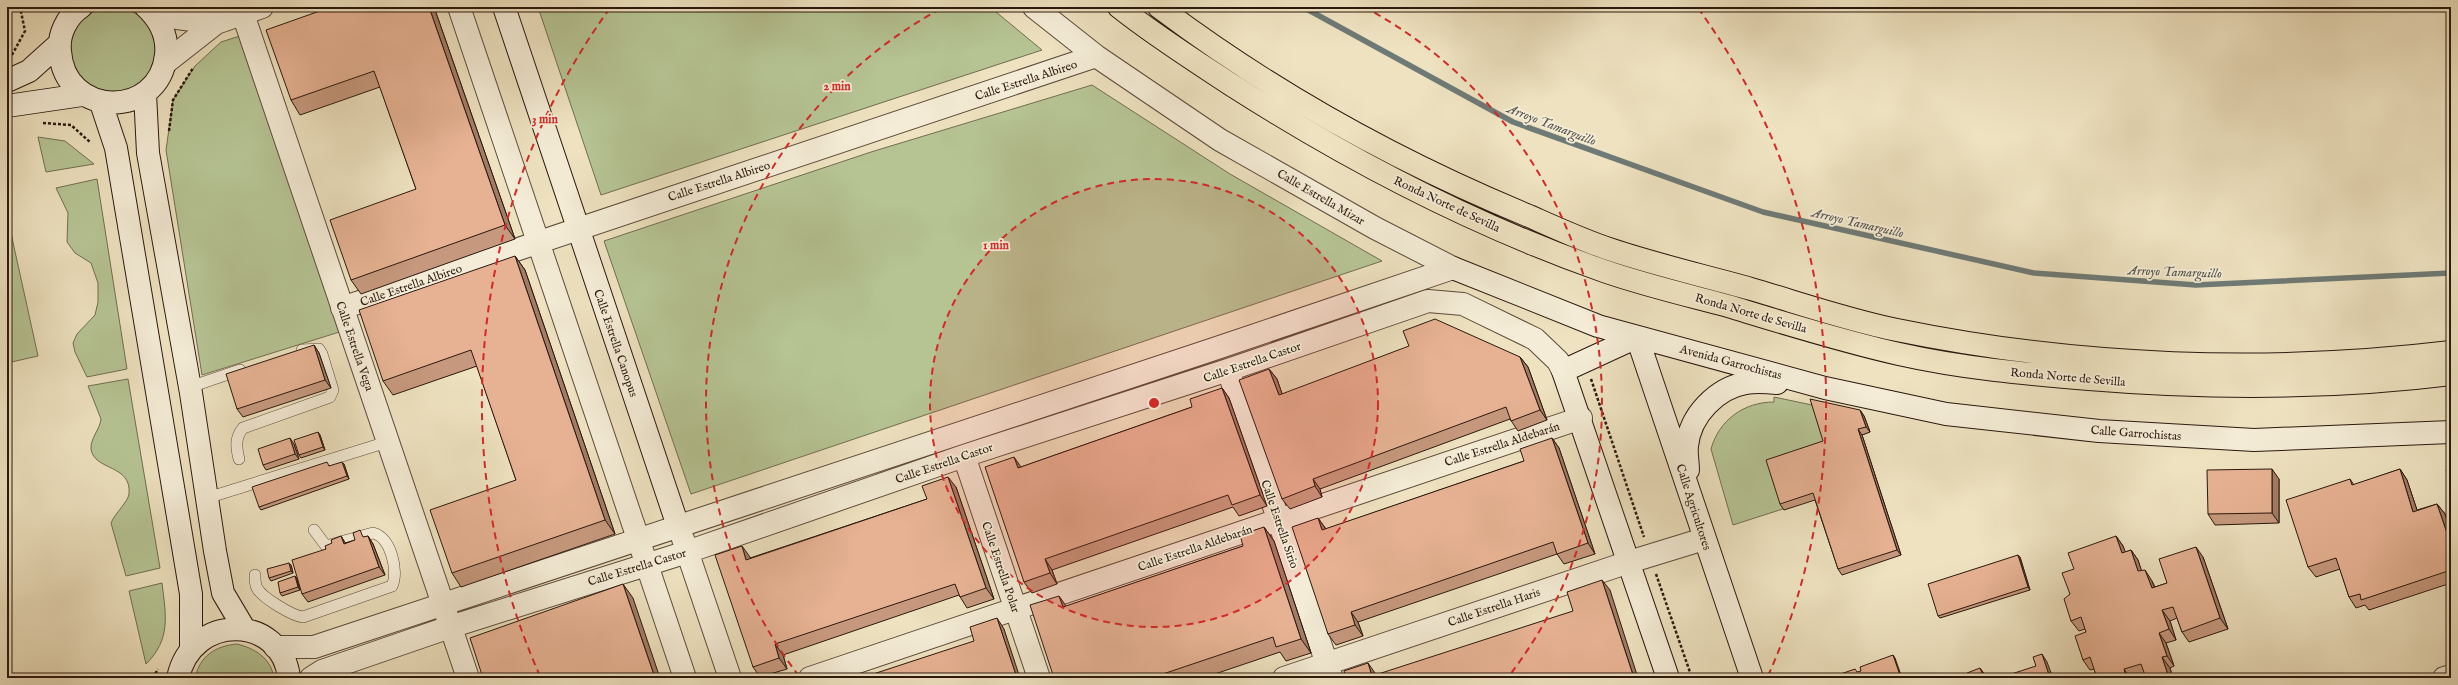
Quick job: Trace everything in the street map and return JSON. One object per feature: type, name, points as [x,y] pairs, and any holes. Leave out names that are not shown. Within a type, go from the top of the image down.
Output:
[{"type":"highway","name":"Ronda Norte de Sevilla","points":[[1119,7],[1170,44],[1272,111],[1384,175],[1493,227],[1606,272],[1830,336],[1900,354],[2021,373],[2135,383],[2242,387],[2389,382],[2451,374]]},
{"type":"highway","name":"Ronda Norte de Sevilla","points":[[1159,7],[1289,95],[1395,155],[1499,204],[1610,250],[1895,330],[2026,351],[2134,360],[2243,365],[2387,360],[2451,352]]},
{"type":"street","points":[[459,7],[685,678]]},
{"type":"street","name":"Calle Estrella Canopus","points":[[504,7],[730,678]]},
{"type":"street","name":"Calle Estrella Mizar","points":[[1034,7],[1096,56],[1220,140],[1375,228],[1453,268],[1598,326],[1637,337]]},
{"type":"street","points":[[78,8],[65,25],[59,44],[60,63],[66,75],[92,99],[116,148],[190,594],[191,648]]},
{"type":"street","points":[[165,63],[216,23],[253,10]]},
{"type":"street","name":"Calle Estrella Vega","points":[[253,10],[342,308],[468,678]]},
{"type":"street","points":[[150,11],[216,23]]},
{"type":"street","points":[[7,106],[92,99],[124,102],[145,93],[157,80],[165,63],[167,46],[163,29],[150,11]]},
{"type":"street","points":[[7,81],[29,71],[59,44]]},
{"type":"street","name":"Calle Estrella Albireo","points":[[342,308],[538,241],[1096,56]]},
{"type":"street","points":[[145,93],[148,153],[190,387],[223,593],[245,630]]},
{"type":"street","name":"Calle Estrella Castor","points":[[275,647],[314,647],[1453,268]]},
{"type":"street","name":"Calle Estrella Castor","points":[[311,678],[322,671],[450,627],[687,552],[964,456],[1228,370],[1428,301],[1463,304],[1535,339],[1558,361],[1563,371]]},
{"type":"street","points":[[1637,337],[1563,371],[1668,678]]},
{"type":"street","name":"Avenida Garrochistas","points":[[1637,337],[1824,388]]},
{"type":"street","name":"Calle Agricultores","points":[[1637,337],[1752,678]]},
{"type":"street","name":"Calle Estrella Sirio","points":[[1228,370],[1329,671]]},
{"type":"street","points":[[1688,488],[1687,445],[1696,420],[1717,395],[1732,386],[1748,382],[1781,382],[1824,388]]},
{"type":"street","name":"Calle Garrochistas","points":[[1824,388],[1946,414],[2099,431],[2254,440],[2451,432]]},
{"type":"street","name":"Calle Estrella Aldebarán","points":[[810,678],[1580,418]]},
{"type":"street","name":"Calle Estrella Polar","points":[[964,456],[1039,678]]},
{"type":"street","name":"Calle Estrella Haris","points":[[1284,678],[1329,671],[1629,562],[1704,539]]},
{"type":"street","points":[[170,671],[185,657],[191,648],[207,636],[216,632],[235,629],[245,630],[262,636],[275,647],[285,664],[289,678]]},
{"type":"street","points":[[2444,678],[2451,676]]},
{"type":"lane","points":[[239,459],[236,447],[239,433],[243,428],[330,397],[334,390],[319,349],[310,348],[294,352]]},
{"type":"lane","points":[[190,387],[251,366]]},
{"type":"lane","points":[[207,498],[388,442]]},
{"type":"lane","points":[[255,575],[257,588],[262,594],[296,616],[303,617],[392,586],[396,578],[396,571],[385,540],[380,535],[373,534],[326,546],[314,530]]},
{"type":"path","points":[[11,58],[25,31],[20,7]]},
{"type":"path","points":[[168,136],[173,100],[195,66]]},
{"type":"path","points":[[39,123],[53,122],[71,125],[93,145]]},
{"type":"path","points":[[1590,375],[1692,678]]},
{"type":"path","points":[[152,678],[170,671]]},
{"type":"green space","points":[[113,7],[130,10],[144,19],[153,33],[156,50],[153,67],[144,81],[130,90],[113,93],[96,90],[82,81],[73,67],[70,50],[73,33],[82,19],[96,10]]},
{"type":"green space","points":[[538,7],[990,7],[1042,50],[601,195]]},
{"type":"green space","points":[[249,33],[349,329],[202,375],[166,150],[173,100],[195,66],[221,42]]},
{"type":"green space","points":[[1092,85],[1230,174],[1382,261],[691,494],[604,241],[871,152]]},
{"type":"green space","points":[[38,137],[65,141],[94,164],[46,172]]},
{"type":"green space","points":[[97,179],[127,369],[87,377],[75,352],[73,343],[77,334],[95,315],[98,302],[98,283],[91,263],[75,253],[67,242],[68,213],[56,188]]},
{"type":"green space","points":[[7,215],[38,356],[7,363]]},
{"type":"green space","points":[[128,379],[160,568],[126,576],[111,523],[128,497],[128,484],[125,477],[119,472],[99,461],[94,456],[91,449],[93,438],[101,419],[88,386]]},
{"type":"green space","points":[[1774,397],[1864,416],[1870,432],[1862,435],[1876,479],[1733,525],[1711,449],[1720,429],[1734,415],[1753,405],[1774,402]]},
{"type":"green space","points":[[162,583],[165,606],[165,626],[160,645],[146,664],[129,591]]},
{"type":"green space","points":[[237,644],[250,648],[261,655],[269,665],[274,678],[195,678],[197,670],[205,658],[215,650]]},
{"type":"building","points":[[331,7],[429,7],[505,225],[351,280],[330,220],[416,189],[374,71],[291,100],[266,30]]},
{"type":"building","points":[[515,256],[605,520],[452,573],[430,510],[516,480],[471,350],[383,381],[359,310]]},
{"type":"building","points":[[1435,319],[1520,357],[1540,410],[1511,421],[1506,407],[1313,479],[1315,486],[1282,499],[1239,380],[1269,369],[1279,395],[1409,346],[1403,331]]},
{"type":"building","points":[[314,345],[325,380],[237,409],[226,374]]},
{"type":"building","points":[[1222,388],[1260,495],[1232,505],[1228,495],[1045,559],[1050,573],[1024,582],[985,467],[1014,457],[1018,468],[1192,407],[1190,399]]},
{"type":"building","points":[[1810,399],[1860,410],[1866,427],[1858,429],[1897,550],[1838,569],[1813,493],[1780,504],[1766,460],[1823,441]]},
{"type":"building","points":[[318,432],[323,447],[299,455],[294,440]]},
{"type":"building","points":[[290,438],[295,454],[263,465],[258,449]]},
{"type":"building","points":[[1552,438],[1588,543],[1557,554],[1553,542],[1351,612],[1355,625],[1328,634],[1292,527],[1318,518],[1322,530],[1524,461],[1520,449]]},
{"type":"building","points":[[327,462],[329,466],[342,462],[347,476],[259,507],[252,487]]},
{"type":"building","points":[[2451,468],[2451,485],[2446,470]]},
{"type":"building","points":[[2272,469],[2272,513],[2208,514],[2207,470]]},
{"type":"building","points":[[2400,469],[2413,512],[2437,504],[2447,533],[2451,532],[2451,570],[2361,600],[2360,594],[2349,597],[2336,558],[2308,567],[2286,500],[2350,479],[2352,485]]},
{"type":"building","points":[[948,477],[986,588],[960,597],[955,584],[775,644],[779,658],[753,667],[715,555],[742,546],[746,560],[927,499],[922,486]]},
{"type":"building","points":[[1264,527],[1301,639],[1276,647],[1273,637],[1151,678],[1054,678],[1030,605],[1059,596],[1063,607],[1243,546],[1240,535]]},
{"type":"building","points":[[360,530],[363,537],[368,536],[379,567],[302,594],[292,560],[326,549],[325,546],[332,543],[331,540],[341,536],[344,544],[355,540],[353,533]]},
{"type":"building","points":[[2116,536],[2122,553],[2131,550],[2138,571],[2145,570],[2152,588],[2167,583],[2159,559],[2196,547],[2220,618],[2182,632],[2173,607],[2162,610],[2169,629],[2159,633],[2167,656],[2162,657],[2169,678],[2146,678],[2141,664],[2124,669],[2126,678],[2097,678],[2090,657],[2083,660],[2075,636],[2086,632],[2081,617],[2071,621],[2064,599],[2070,594],[2062,573],[2074,569],[2068,553]]},
{"type":"building","points":[[2018,555],[2028,587],[1938,616],[1928,584]]},
{"type":"building","points":[[289,563],[291,571],[269,578],[267,569]]},
{"type":"building","points":[[295,576],[298,587],[280,593],[278,582]]},
{"type":"building","points":[[1602,580],[1634,678],[1346,678],[1344,671],[1368,663],[1372,676],[1573,611],[1567,592]]},
{"type":"building","points":[[623,584],[655,678],[483,678],[470,638]]},
{"type":"building","points":[[997,618],[1017,678],[861,678],[974,641],[970,627]]},
{"type":"building","points":[[2042,654],[2050,678],[1999,678],[2036,666],[2033,657]]},
{"type":"building","points":[[1893,655],[1901,678],[1829,678],[1855,669],[1857,672],[1861,671],[1860,667]]},
{"type":"building","points":[[1980,668],[1984,678],[1969,678],[1967,673]]},
{"type":"building","points":[[1313,675],[1314,678],[1305,678]]},
{"type":"waterway","name":"Arroyo Tamarguillo","points":[[1303,7],[1513,122],[1763,212],[2034,273],[2196,285],[2451,273]]}]
